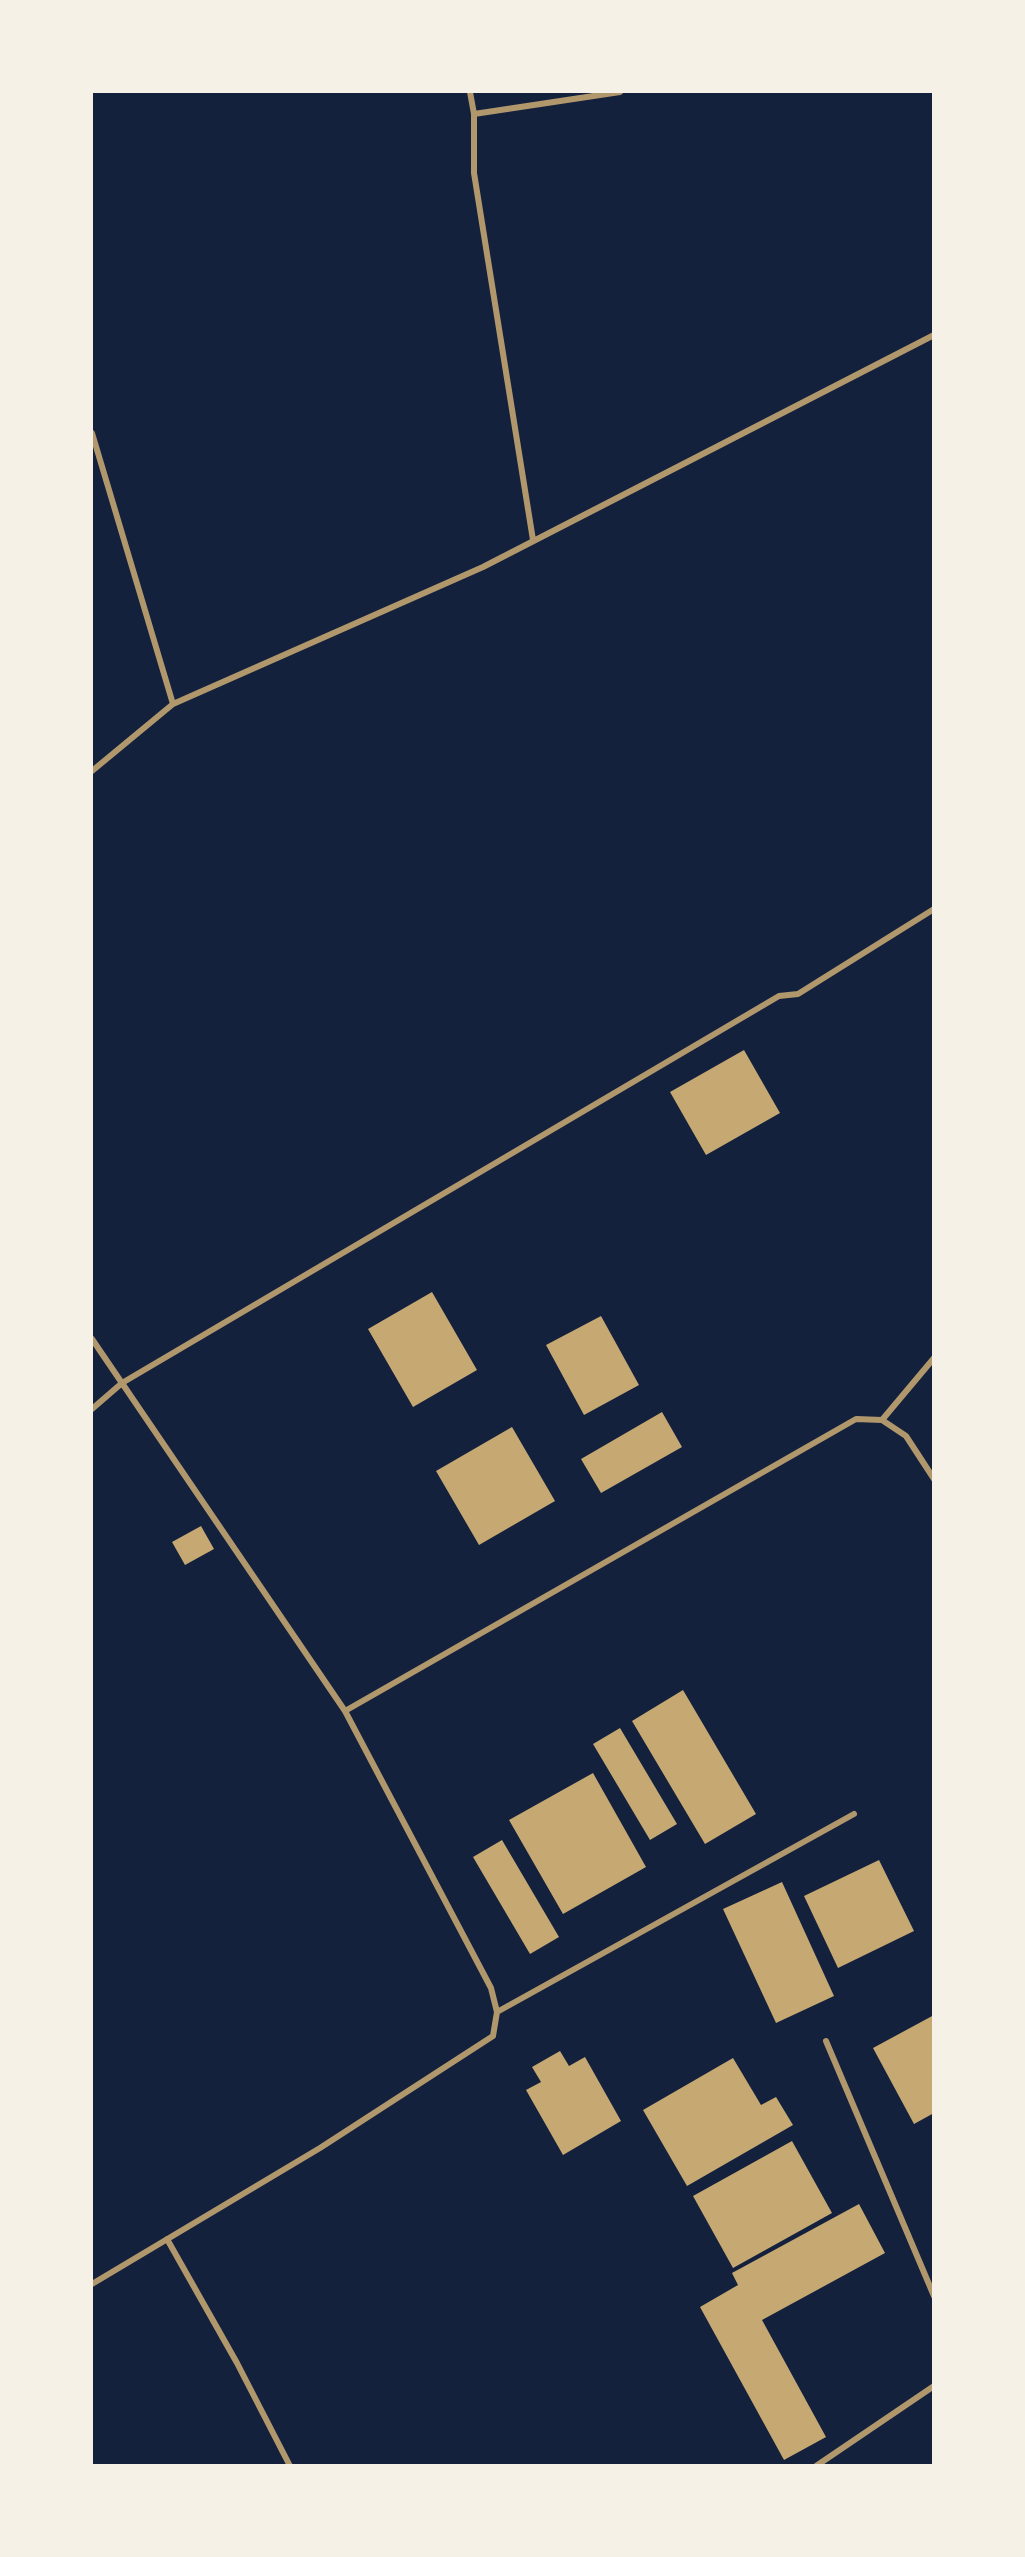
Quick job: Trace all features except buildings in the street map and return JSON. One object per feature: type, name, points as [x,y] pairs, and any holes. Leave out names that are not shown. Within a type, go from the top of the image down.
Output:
[{"type":"street","points":[[470,92],[474,114],[474,173],[533,540]]},
{"type":"street","points":[[474,114],[620,92]]},
{"type":"street","points":[[92,771],[172,704],[483,567],[933,335]]},
{"type":"street","points":[[92,433],[172,704]]},
{"type":"street","points":[[92,1409],[122,1383],[779,996],[798,994],[933,909]]},
{"type":"street","points":[[92,1339],[345,1711],[491,1988],[497,2012],[493,2036],[320,2148],[92,2284]]},
{"type":"street","points":[[882,1420],[933,1358]]},
{"type":"street","points":[[345,1711],[856,1419],[882,1420],[906,1437],[933,1479]]},
{"type":"street","points":[[497,2012],[854,1814]]},
{"type":"street","points":[[826,2041],[933,2296]]},
{"type":"street","points":[[167,2239],[237,2363],[290,2466]]},
{"type":"street","points":[[816,2466],[933,2386]]}]
